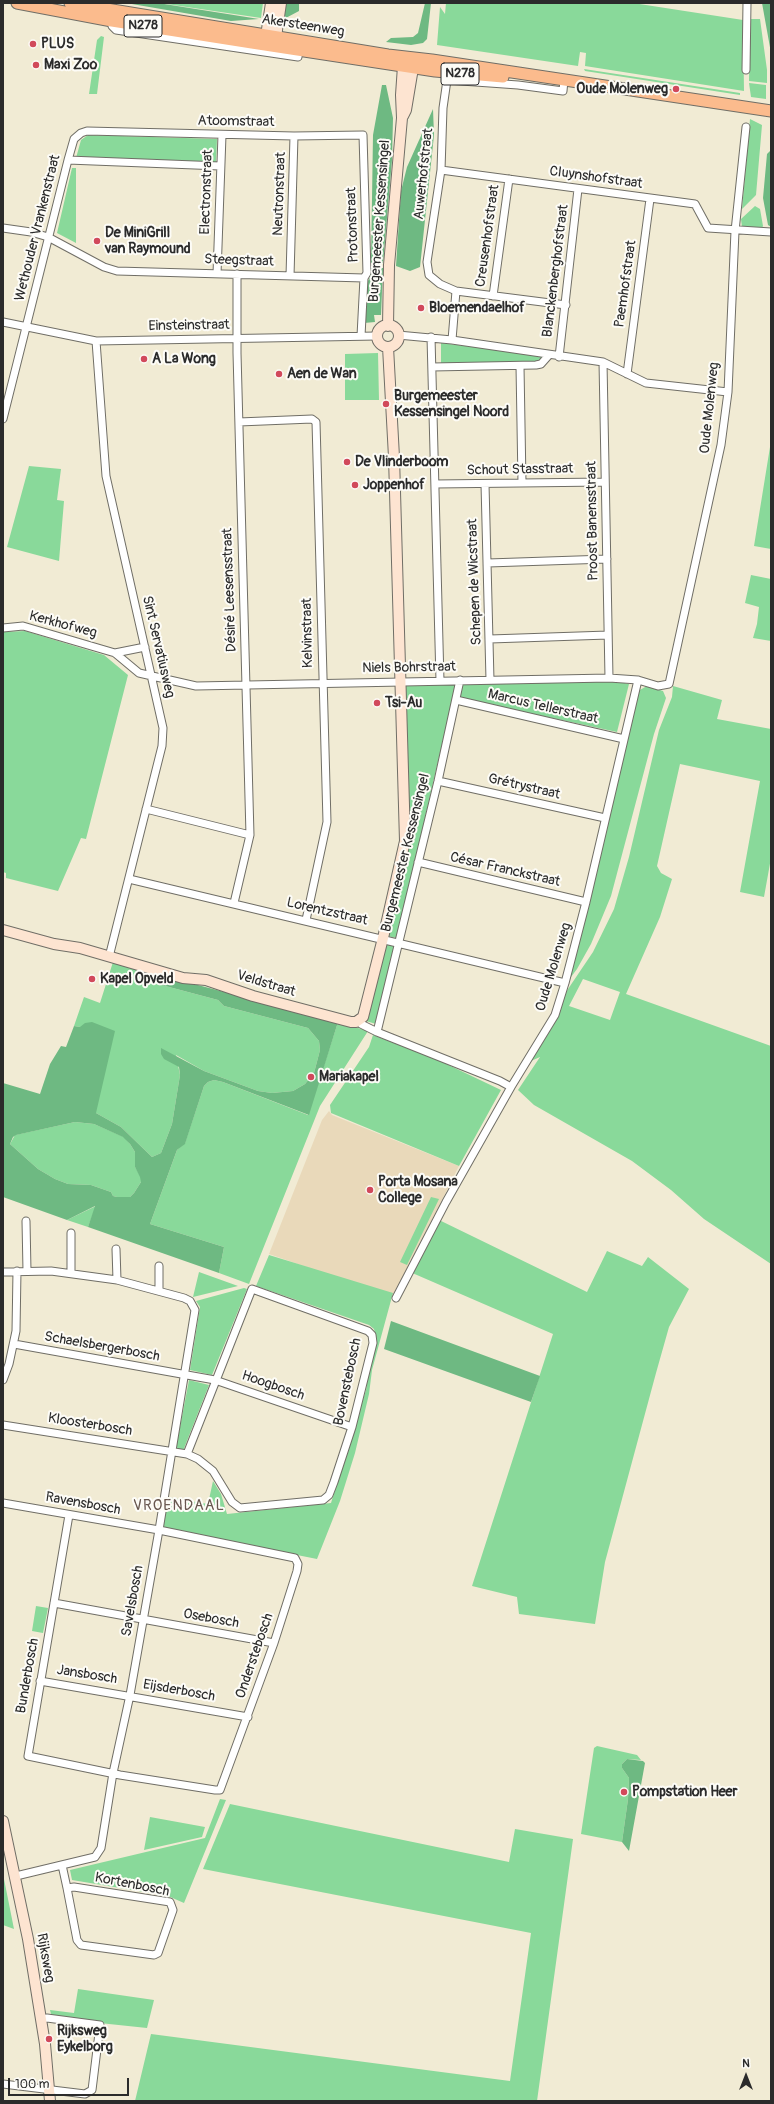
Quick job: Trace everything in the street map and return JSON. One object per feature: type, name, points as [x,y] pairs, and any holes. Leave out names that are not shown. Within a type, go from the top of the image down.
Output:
[{"type":"main road","name":"Akersteenweg","points":[[17,3],[270,39],[409,64],[466,78],[509,78],[532,76]]},
{"type":"main road","name":"Akersteenweg","points":[[70,3],[113,16]]},
{"type":"main road","name":"Akersteenweg","points":[[270,39],[299,50],[409,64],[564,80],[771,111]]},
{"type":"street","points":[[270,39],[271,3]]},
{"type":"street","points":[[270,39],[280,3]]},
{"type":"street","points":[[746,70],[747,3]]},
{"type":"street","name":"Akersteenweg","points":[[113,16],[112,28],[120,30],[298,57],[299,50]]},
{"type":"street","name":"Burgemeester Kessensingel","points":[[388,326],[389,272],[402,118],[400,109],[409,64]]},
{"type":"street","name":"Akersteenweg","points":[[447,80],[466,78],[563,91],[564,80]]},
{"type":"street","name":"Auwerhofstraat","points":[[447,80],[443,108],[441,170],[427,270],[429,275],[440,284],[456,291]]},
{"type":"street","name":"Oude Molenweg","points":[[667,685],[671,678],[721,445],[728,392],[735,231],[746,127]]},
{"type":"street","name":"Wethouder Vrankenstraat","points":[[3,419],[68,160],[82,133],[108,132]]},
{"type":"street","name":"Atoomstraat","points":[[108,132],[294,136],[363,135]]},
{"type":"street","name":"Electronstraat","points":[[217,274],[222,135]]},
{"type":"street","name":"Protonstraat","points":[[361,336],[364,278],[367,273],[363,135]]},
{"type":"street","name":"Neutronstraat","points":[[290,276],[294,136]]},
{"type":"street","points":[[68,160],[220,166]]},
{"type":"street","name":"Cluynshofstraat","points":[[441,170],[694,204],[708,228],[735,231]]},
{"type":"street","name":"Creusenhofstraat","points":[[493,296],[509,179]]},
{"type":"street","name":"Blanckenberghofstraat","points":[[559,356],[578,189]]},
{"type":"street","name":"Paemhofstraat","points":[[627,374],[650,199]]},
{"type":"street","name":"Steegstraat","points":[[3,228],[31,232],[48,237],[104,267],[117,271],[364,278]]},
{"type":"street","points":[[735,231],[771,232]]},
{"type":"street","name":"Désiré Leesensstraat","points":[[234,903],[250,835],[236,338],[237,274]]},
{"type":"street","points":[[452,340],[456,291],[566,305]]},
{"type":"street","name":"Einsteinstraat","points":[[3,322],[96,341],[377,336]]},
{"type":"street","points":[[388,326],[395,329],[398,335],[396,343],[388,347],[380,344],[377,336],[381,328],[388,326]]},
{"type":"street","points":[[398,335],[452,340],[603,362],[646,383],[728,392]]},
{"type":"street","points":[[431,338],[440,681]]},
{"type":"street","name":"Sint Servatiusweg","points":[[96,341],[106,476],[144,647],[153,676],[162,721],[163,735],[162,746],[109,956]]},
{"type":"street","name":"Burgemeester Kessensingel","points":[[358,1021],[364,1014],[405,841],[394,457],[388,347]]},
{"type":"street","points":[[432,367],[520,366],[541,364],[549,355]]},
{"type":"street","name":"Proost Banensstraat","points":[[603,362],[609,678]]},
{"type":"street","points":[[520,366],[522,483]]},
{"type":"street","name":"Kelvinstraat","points":[[238,422],[312,419],[316,422],[327,822],[306,920]]},
{"type":"street","name":"Schout Stasstraat","points":[[435,484],[605,482]]},
{"type":"street","name":"Schepen de Wicstraat","points":[[485,484],[490,680]]},
{"type":"street","points":[[488,563],[607,559]]},
{"type":"street","name":"Kerkhofweg","points":[[3,628],[22,626],[115,653],[139,673],[153,676]]},
{"type":"street","points":[[490,639],[608,635]]},
{"type":"street","name":"Kerkhofweg","points":[[115,653],[144,647]]},
{"type":"street","name":"Niels Bohrstraat","points":[[153,676],[196,686],[609,678],[638,680],[658,686],[667,685]]},
{"type":"street","name":"Burgemeester Kessensingel","points":[[377,1032],[438,781],[460,680]]},
{"type":"street","name":"Oude Molenweg","points":[[396,1298],[424,1242],[511,1087],[555,1015],[586,902],[638,680]]},
{"type":"street","name":"Marcus Tellerstraat","points":[[456,700],[624,739]]},
{"type":"street","name":"Grétrystraat","points":[[438,781],[605,818]]},
{"type":"street","points":[[146,809],[250,835]]},
{"type":"street","name":"César Franckstraat","points":[[418,862],[586,902]]},
{"type":"street","name":"Lorentzstraat","points":[[129,879],[383,938],[565,983]]},
{"type":"street","name":"Veldstraat","points":[[3,930],[109,956],[183,978],[206,980],[253,996],[351,1022],[358,1021],[377,1032],[500,1081],[511,1087]]},
{"type":"street","points":[[26,1221],[27,1271]]},
{"type":"street","points":[[71,1233],[71,1273]]},
{"type":"street","points":[[116,1249],[117,1280]]},
{"type":"street","points":[[158,1266],[159,1290]]},
{"type":"street","points":[[3,1380],[14,1344],[17,1311],[17,1271]]},
{"type":"street","name":"Savelsbosch","points":[[3,1272],[27,1271],[71,1273],[117,1280],[159,1290],[190,1301],[195,1310],[130,1696],[113,1773],[99,1853],[95,1857],[16,1876]]},
{"type":"street","name":"Bovenstebosch","points":[[252,1289],[368,1331],[372,1335],[373,1343],[352,1427],[334,1482],[329,1494],[323,1500],[240,1508],[235,1506],[232,1502],[213,1470],[187,1454],[252,1289]]},
{"type":"street","name":"Schaelsbergerbosch","points":[[14,1344],[185,1375]]},
{"type":"street","name":"Hoogbosch","points":[[185,1375],[215,1380],[352,1427]]},
{"type":"street","name":"Kloosterbosch","points":[[3,1425],[187,1454]]},
{"type":"street","name":"Ravensbosch","points":[[3,1503],[159,1530]]},
{"type":"street","name":"Bunderbosch","points":[[69,1515],[27,1752],[31,1758],[113,1773]]},
{"type":"street","name":"Onderstebosch","points":[[113,1773],[215,1790],[221,1788],[274,1643],[297,1571],[298,1564],[295,1558],[159,1530]]},
{"type":"street","name":"Osebosch","points":[[54,1603],[274,1643]]},
{"type":"street","name":"Jansbosch","points":[[40,1681],[130,1696]]},
{"type":"street","name":"Eijsderbosch","points":[[130,1696],[248,1717]]},
{"type":"street","name":"Rijksweg","points":[[3,1821],[16,1876],[28,1939],[41,2019],[50,2089],[50,2101]]},
{"type":"street","name":"Kortenbosch","points":[[62,1865],[77,1940],[81,1945],[154,1955],[158,1953],[173,1910],[170,1902],[74,1887],[67,1888]]},
{"type":"street","points":[[3,2084],[85,2094],[90,2093],[93,2088],[101,2030],[100,2025],[47,2018],[41,2019]]},
{"type":"shaded area","name":"Porta Mosana College","points":[[329,1111],[332,1115],[459,1166],[393,1297],[269,1254],[322,1120]]},
{"type":"green space","points":[[126,3],[158,3],[259,19],[231,21]]},
{"type":"green space","points":[[160,3],[263,3],[261,18]]},
{"type":"green space","points":[[283,3],[299,3],[299,11],[282,20]]},
{"type":"green space","points":[[425,3],[431,3],[427,39],[423,43],[411,45],[386,42],[391,38],[413,37],[418,33]]},
{"type":"green space","points":[[446,3],[633,3],[743,20],[744,91],[585,66],[586,53],[580,52],[578,66],[437,45],[440,7],[445,14]]},
{"type":"green space","points":[[762,3],[770,3],[771,6],[771,53]]},
{"type":"green space","points":[[750,19],[760,19],[767,70],[767,83],[749,81]]},
{"type":"green space","points":[[101,36],[104,37],[97,94],[89,94],[97,40]]},
{"type":"green space","points":[[584,69],[740,93],[740,95],[585,71]]},
{"type":"green space","points":[[749,83],[766,85],[766,99],[751,97]]},
{"type":"green space","points":[[382,85],[386,85],[393,118],[392,160],[383,263],[371,263],[373,135]]},
{"type":"green space","points":[[433,109],[434,135],[420,267],[410,271],[396,266],[401,191],[407,167]]},
{"type":"green space","points":[[750,119],[762,125],[756,195],[742,209]]},
{"type":"green space","points":[[88,135],[217,139],[216,162],[76,158],[81,140]]},
{"type":"green space","points":[[771,150],[771,227],[768,225],[763,198],[767,154]]},
{"type":"green space","points":[[72,168],[76,168],[76,243],[57,233]]},
{"type":"green space","points":[[755,206],[760,209],[763,226],[762,228],[742,227],[741,219]]},
{"type":"green space","points":[[371,268],[383,268],[381,315],[374,315],[375,322],[364,323],[365,287],[370,277]]},
{"type":"green space","points":[[441,343],[544,356],[539,362],[441,364]]},
{"type":"green space","points":[[378,353],[379,400],[345,400],[345,354]]},
{"type":"green space","points":[[771,447],[771,549],[754,546]]},
{"type":"green space","points":[[29,466],[61,469],[57,500],[64,501],[59,561],[7,547]]},
{"type":"green space","points":[[751,575],[771,579],[771,641],[753,638],[757,624],[759,607],[745,603]]},
{"type":"green space","points":[[25,631],[104,655],[128,675],[86,839],[81,838],[58,891],[6,878],[6,873],[3,872],[3,632]]},
{"type":"green space","points":[[615,681],[629,684],[617,732],[460,698],[462,684]]},
{"type":"green space","points":[[456,684],[397,938],[387,936],[404,861],[403,685]]},
{"type":"green space","points":[[647,686],[663,691],[666,698],[654,734],[611,896],[591,944],[577,969],[568,981],[638,691]]},
{"type":"green space","points":[[673,686],[722,700],[717,719],[771,729],[771,858],[764,897],[740,892],[760,781],[680,764],[657,866],[661,873],[672,879],[660,917],[626,994],[771,1046],[771,1264],[704,1219],[671,1190],[632,1161],[534,1105],[518,1090],[540,1057],[531,1061],[560,1012],[566,992],[593,952],[614,909],[629,857],[659,730],[672,697]],"holes":[[[583,979],[620,992],[610,1020],[569,1006]]]},
{"type":"green space","points":[[386,942],[396,944],[376,1024],[366,1021]]},
{"type":"green space","points":[[113,962],[141,970],[147,979],[154,983],[218,1000],[224,1006],[308,1028],[319,1041],[320,1050],[314,1073],[305,1084],[293,1091],[272,1093],[258,1091],[204,1071],[176,1055],[180,1075],[172,1124],[161,1153],[152,1157],[121,1127],[96,1113],[80,1027],[74,1026],[84,997],[100,1003]]},
{"type":"green space","points":[[141,970],[338,1022],[309,1115],[223,1082],[214,1080],[208,1082],[204,1086],[185,1144],[177,1150],[150,1224],[224,1247],[219,1273],[88,1227],[95,1206],[67,1220],[3,1197],[3,1083],[40,1094],[50,1064],[61,1046],[66,1047],[74,1026],[80,1027],[85,1023],[92,1022],[115,1031],[96,1113],[121,1127],[152,1157],[161,1153],[172,1124],[180,1075],[179,1067],[164,1059],[161,1054],[161,1048],[204,1071],[258,1091],[272,1093],[293,1091],[305,1084],[314,1073],[320,1050],[319,1041],[308,1028],[224,1006],[218,1000],[154,983],[147,979]],"holes":[[[75,1122],[94,1124],[123,1137],[135,1152],[135,1167],[141,1182],[130,1197],[117,1197],[113,1196],[111,1192],[91,1185],[68,1184],[55,1179],[38,1169],[10,1144],[13,1137],[16,1135]]]},
{"type":"green space","points":[[338,1022],[368,1031],[320,1106],[249,1284],[219,1273],[224,1247],[150,1224],[177,1150],[185,1143],[204,1086],[208,1082],[214,1080],[223,1082],[308,1115]]},
{"type":"green space","points":[[373,1035],[438,1060],[501,1090],[459,1166],[331,1113],[330,1105],[369,1047]]},
{"type":"green space","points":[[75,1122],[94,1124],[124,1137],[130,1144],[135,1152],[135,1167],[141,1177],[141,1182],[130,1197],[117,1197],[113,1196],[111,1192],[91,1185],[68,1184],[55,1179],[38,1169],[10,1144],[15,1135]]},
{"type":"green space","points":[[431,1197],[439,1199],[407,1265],[400,1262]]},
{"type":"green space","points":[[96,1206],[88,1227],[67,1220]]},
{"type":"green space","points":[[437,1219],[587,1292],[607,1251],[642,1266],[648,1257],[689,1289],[669,1327],[656,1373],[605,1562],[595,1624],[519,1614],[517,1597],[472,1586],[553,1334],[410,1272]]},
{"type":"green space","points":[[269,1255],[393,1293],[372,1370],[369,1394],[355,1453],[340,1501],[317,1559],[162,1528],[167,1497],[208,1504],[213,1481],[221,1494],[227,1514],[331,1503],[366,1390],[375,1333],[374,1329],[369,1325],[256,1286]]},
{"type":"green space","points":[[199,1272],[238,1286],[193,1297]]},
{"type":"green space","points":[[244,1288],[247,1289],[212,1375],[190,1370],[200,1307],[196,1301]]},
{"type":"green space","points":[[391,1321],[540,1376],[531,1402],[384,1349]]},
{"type":"green space","points":[[189,1380],[209,1385],[183,1451],[176,1448]]},
{"type":"green space","points":[[36,1606],[48,1608],[43,1633],[32,1631]]},
{"type":"green space","points":[[597,1746],[637,1755],[641,1760],[627,1759],[622,1764],[622,1768],[629,1778],[628,1799],[622,1842],[581,1834],[594,1748]]},
{"type":"green space","points":[[627,1759],[643,1761],[645,1763],[629,1851],[622,1842],[628,1799],[629,1778],[622,1768],[622,1764]]},
{"type":"green space","points":[[220,1799],[226,1800],[184,1903],[168,1896],[72,1880],[70,1870],[205,1838]]},
{"type":"green space","points":[[230,1804],[509,1862],[515,1829],[573,1839],[537,2101],[135,2101],[151,2034],[510,2081],[531,1933],[203,1869]]},
{"type":"green space","points":[[150,1817],[205,1827],[202,1837],[144,1850]]},
{"type":"green space","points":[[3,1874],[14,1929],[3,1925]]},
{"type":"green space","points":[[78,1989],[154,2000],[147,2028],[52,2018],[50,2010],[74,2013]]},
{"type":"place","name":"PLUS","points":[[33,44]]},
{"type":"place","name":"Maxi Zoo","points":[[36,65]]},
{"type":"place","name":"Oude Molenweg","points":[[676,89]]},
{"type":"place","name":"De MiniGrill van Raymound","points":[[97,241]]},
{"type":"place","name":"Bloemendaelhof","points":[[421,308]]},
{"type":"place","name":"A La Wong","points":[[144,359]]},
{"type":"place","name":"Aen de Wan","points":[[279,374]]},
{"type":"place","name":"Burgemeester Kessensingel Noord","points":[[386,404]]},
{"type":"place","name":"De Vlinderboom","points":[[347,462]]},
{"type":"place","name":"Joppenhof","points":[[355,485]]},
{"type":"place","name":"Tsi-Au","points":[[377,703]]},
{"type":"place","name":"Kapel Opveld","points":[[92,979]]},
{"type":"place","name":"Mariakapel","points":[[311,1077]]},
{"type":"place","name":"Porta Mosana College","points":[[370,1190]]},
{"type":"place","name":"Pompstation Heer","points":[[624,1792]]},
{"type":"place","name":"Rijksweg Eykelborg","points":[[49,2039]]},
{"type":"district","name":"VROENDAAL","points":[[179,1506]]}]
